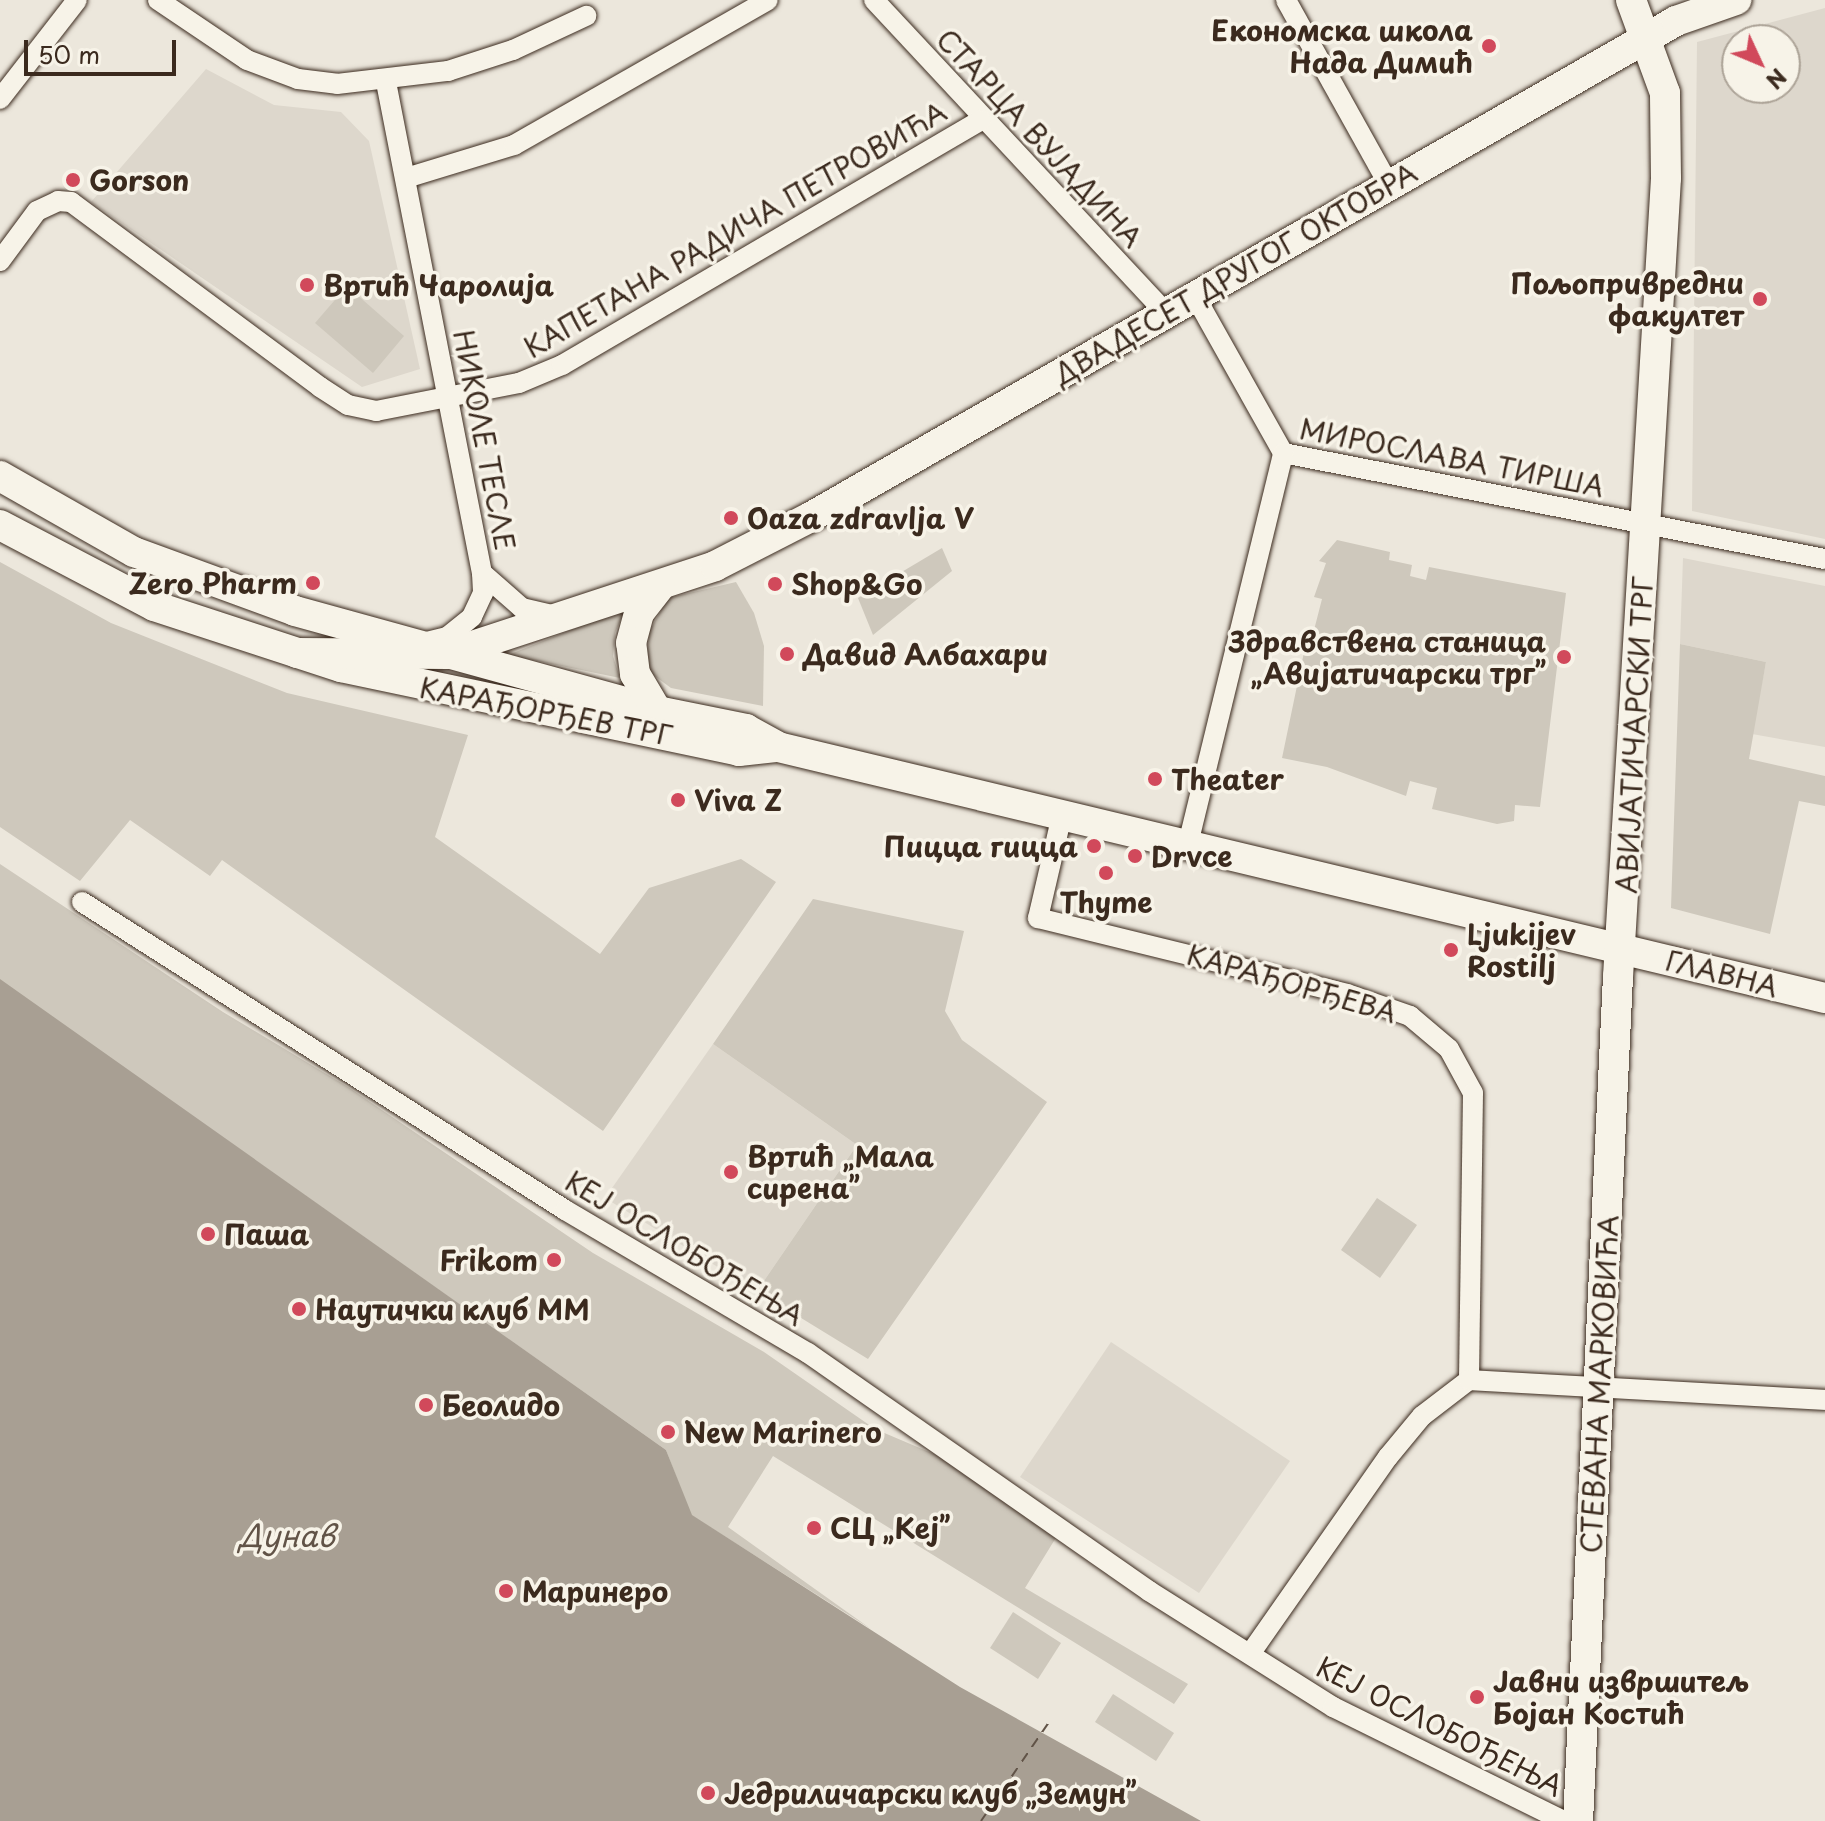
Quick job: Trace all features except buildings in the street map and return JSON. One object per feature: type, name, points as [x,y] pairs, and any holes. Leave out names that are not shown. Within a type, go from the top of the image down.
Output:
[{"type":"main road","name":"АВИЈАТИЧАРСКИ ТРГ","points":[[1620,948],[1647,522],[1666,150],[1665,93],[1631,0]]},
{"type":"main road","name":"ДВАДЕСЕТ ДРУГОГ ОКТОБРА","points":[[738,555],[1694,12],[1736,0]]},
{"type":"main road","name":"КАРАЂОРЂЕВ ТРГ","points":[[0,476],[171,569],[295,611],[419,643],[448,654],[657,711],[746,729],[778,747]]},
{"type":"main road","name":"КАРАЂОРЂЕВ ТРГ","points":[[0,525],[141,601],[297,653],[407,683],[739,751],[778,747]]},
{"type":"main road","name":"КАРАЂОРЂЕВ ТРГ","points":[[448,654],[660,586],[738,555]]},
{"type":"main road","points":[[657,711],[635,674],[631,655],[639,613],[660,586]]},
{"type":"main road","points":[[297,653],[448,654]]},
{"type":"main road","points":[[778,747],[1620,948]]},
{"type":"main road","name":"ГЛАВНА","points":[[1620,948],[1825,998]]},
{"type":"main road","name":"СТЕВАНА МАРКОВИЋА","points":[[1578,1821],[1620,948]]},
{"type":"street","points":[[0,99],[77,0]]},
{"type":"street","points":[[158,0],[259,66],[321,83],[386,82],[482,62],[586,16]]},
{"type":"street","points":[[406,178],[514,145],[768,0]]},
{"type":"street","name":"СТАРЦА ВУЈАДИНА","points":[[874,0],[981,120],[1165,312]]},
{"type":"street","points":[[1286,0],[1389,185]]},
{"type":"street","name":"НИКОЛЕ ТЕСЛЕ","points":[[386,82],[482,573],[483,593],[472,617],[447,637],[419,643]]},
{"type":"street","name":"КАПЕТАНА РАДИЧА ПЕТРОВИЋА","points":[[0,261],[37,211],[58,201],[84,208],[348,405],[376,411],[519,383],[562,365],[981,120]]},
{"type":"street","name":"МИРОСЛАВА ТИРША","points":[[1195,296],[1283,453],[1825,559]]},
{"type":"street","points":[[1188,844],[1283,453]]},
{"type":"street","name":"НИКОЛЕ ТЕСЛЕ","points":[[482,573],[522,608],[566,617]]},
{"type":"street","name":"КАРАЂОРЂЕВА","points":[[1062,815],[1038,918],[1347,994],[1410,1016],[1449,1049],[1473,1093],[1469,1380]]},
{"type":"street","name":"КЕЈ ОСЛОБОЂЕЊА","points":[[82,902],[565,1210],[808,1353],[1149,1591],[1250,1654],[1417,1752],[1564,1821]]},
{"type":"street","points":[[1250,1654],[1388,1457],[1422,1416],[1469,1380],[1825,1400]]},
{"type":"shaded area","name":"Пољопривредни факултет","points":[[1825,8],[1825,539],[1692,511],[1697,42],[1721,36],[1721,104],[1801,104],[1801,24],[1765,24]]},
{"type":"shaded area","name":"Вртић Чаролија","points":[[206,69],[274,105],[341,112],[369,141],[420,369],[362,387],[91,202]]},
{"type":"shaded area","points":[[347,286],[404,336],[373,373],[315,323]]},
{"type":"shaded area","points":[[1337,540],[1390,552],[1389,560],[1412,565],[1410,576],[1426,580],[1429,567],[1566,593],[1540,807],[1515,805],[1514,821],[1497,824],[1432,809],[1437,788],[1410,781],[1406,796],[1327,767],[1282,758],[1308,633],[1313,634],[1322,599],[1314,597],[1326,563],[1319,561]]},
{"type":"shaded area","points":[[942,548],[952,571],[873,635],[858,598]]},
{"type":"shaded area","points":[[1683,558],[1825,586],[1825,747],[1752,734],[1766,662],[1680,644]]},
{"type":"shaded area","points":[[0,562],[111,623],[287,693],[468,735],[435,837],[600,954],[649,888],[741,859],[776,882],[603,1131],[222,860],[210,876],[130,820],[80,881],[0,827]]},
{"type":"shaded area","points":[[736,582],[754,613],[764,646],[763,706],[671,688],[652,674],[647,663],[649,632],[668,598]]},
{"type":"shaded area","points":[[626,608],[615,633],[613,656],[620,678],[508,655]]},
{"type":"shaded area","points":[[1680,644],[1766,662],[1749,759],[1825,776],[1825,806],[1799,801],[1770,934],[1671,908]]},
{"type":"shaded area","points":[[0,864],[223,1012],[348,1087],[593,1253],[764,1352],[875,1429],[955,1463],[1057,1536],[1025,1588],[1188,1684],[1174,1704],[773,1456],[728,1527],[871,1629],[691,1515],[666,1450],[0,980]]},
{"type":"shaded area","points":[[813,899],[964,931],[945,1011],[962,1040],[1047,1102],[868,1359],[757,1291],[857,1145],[713,1044]]},
{"type":"shaded area","name":"Вртић „Мала сирена”","points":[[713,1044],[857,1145],[757,1291],[605,1198]]},
{"type":"shaded area","points":[[1377,1198],[1417,1225],[1380,1278],[1341,1250]]},
{"type":"shaded area","points":[[1111,1342],[1290,1461],[1199,1593],[1020,1477]]},
{"type":"shaded area","points":[[1013,1612],[1061,1643],[1038,1679],[990,1648]]},
{"type":"shaded area","points":[[1113,1694],[1174,1733],[1156,1761],[1095,1722]]},
{"type":"water","name":"Дунав","points":[[0,979],[666,1450],[692,1515],[960,1687],[1201,1821],[0,1821]]},
{"type":"ferry route","points":[[981,1821],[1049,1722]]},
{"type":"place","name":"Економска школа Нада Димић","points":[[1489,46]]},
{"type":"place","name":"Gorson","points":[[73,180]]},
{"type":"place","name":"Вртић Чаролија","points":[[307,285]]},
{"type":"place","name":"Пољопривредни факултет","points":[[1760,299]]},
{"type":"place","name":"Oaza zdravlja V","points":[[731,518]]},
{"type":"place","name":"Zero Pharm","points":[[313,583]]},
{"type":"place","name":"Shop&Go","points":[[775,584]]},
{"type":"place","name":"Давид Албахари","points":[[787,654]]},
{"type":"place","name":"Здравствена станица „Авијатичарски трг”","points":[[1564,657]]},
{"type":"place","name":"Theater","points":[[1155,779]]},
{"type":"place","name":"Viva Z","points":[[678,800]]},
{"type":"place","name":"Пицца гицца","points":[[1094,846]]},
{"type":"place","name":"Drvce","points":[[1135,856]]},
{"type":"place","name":"Thyme","points":[[1106,873]]},
{"type":"place","name":"Ljukijev Rostilj","points":[[1451,950]]},
{"type":"place","name":"Вртић „Мала сирена”","points":[[731,1172]]},
{"type":"place","name":"Паша","points":[[208,1234]]},
{"type":"place","name":"Frikom","points":[[554,1260]]},
{"type":"place","name":"Наутички клуб ММ","points":[[299,1309]]},
{"type":"place","name":"Беолидо","points":[[426,1405]]},
{"type":"place","name":"New Marinero","points":[[668,1432]]},
{"type":"place","name":"СЦ „Кеј”","points":[[814,1528]]},
{"type":"place","name":"Маринеро","points":[[506,1591]]},
{"type":"place","name":"Јавни извршитељ Бојан Костић","points":[[1477,1697]]},
{"type":"place","name":"Једриличарски клуб „Земун”","points":[[708,1793]]}]
